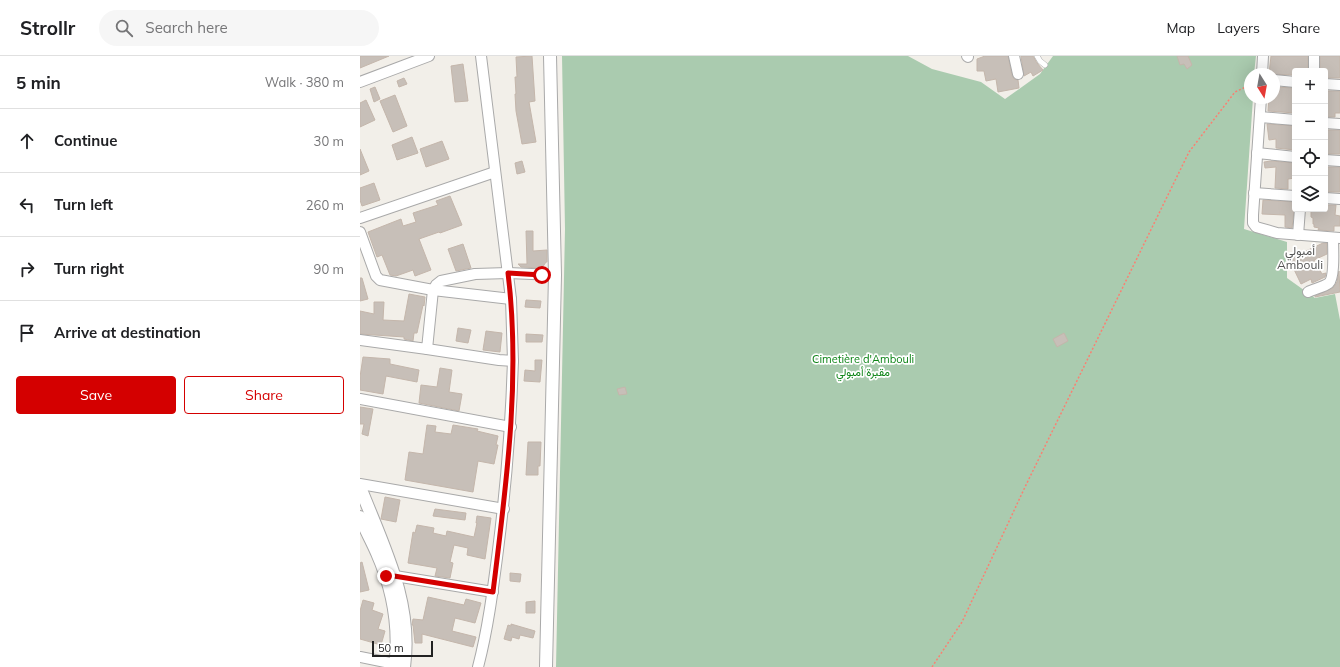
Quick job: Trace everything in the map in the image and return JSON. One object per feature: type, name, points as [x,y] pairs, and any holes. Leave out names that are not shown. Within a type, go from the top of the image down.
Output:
[{"type":"street","points":[[360,82],[429,56]]},
{"type":"street","points":[[478,667],[483,649],[493,592],[504,509],[511,427],[513,361],[511,299],[494,172],[481,56]]},
{"type":"street","points":[[546,667],[555,275],[550,56]]},
{"type":"street","points":[[1014,56],[1018,74]]},
{"type":"street","points":[[1262,68],[1263,56]]},
{"type":"street","points":[[1314,56],[1314,68]]},
{"type":"street","points":[[1280,81],[1292,82]]},
{"type":"street","points":[[1328,84],[1340,85]]},
{"type":"street","points":[[1261,104],[1253,215],[1256,227],[1277,233],[1337,238],[1330,281],[1328,284],[1308,292]]},
{"type":"street","points":[[1260,117],[1292,120]]},
{"type":"street","points":[[1328,123],[1340,124]]},
{"type":"street","points":[[1257,153],[1292,157]]},
{"type":"street","points":[[1328,160],[1340,162]]},
{"type":"street","points":[[360,218],[494,172]]},
{"type":"street","points":[[1254,193],[1292,196]]},
{"type":"street","points":[[1328,198],[1340,199]]},
{"type":"street","points":[[1298,235],[1300,212]]},
{"type":"street","points":[[360,232],[376,276],[380,280],[433,290],[511,299]]},
{"type":"street","points":[[427,349],[433,290],[441,281],[475,274],[508,273],[555,275]]},
{"type":"street","points":[[360,340],[513,361]]},
{"type":"street","points":[[360,399],[511,427]]},
{"type":"street","points":[[360,484],[504,509]]},
{"type":"street","points":[[360,487],[365,518],[378,554],[390,576],[390,590],[396,617],[398,666],[360,657]]},
{"type":"street","points":[[390,576],[493,592]]},
{"type":"lane","points":[[1038,56],[1044,65]]},
{"type":"path","points":[[932,667],[962,622],[1025,488],[1189,152],[1235,92],[1244,88]]},
{"type":"green space","name":"Cimetière d'Ambouli مقبرة أمبولي","points":[[562,56],[908,56],[932,69],[981,82],[1005,99],[1040,74],[1053,56],[1256,56],[1255,68],[1244,68],[1244,104],[1253,104],[1244,229],[1287,242],[1287,278],[1315,298],[1335,294],[1340,320],[1340,667],[556,667],[565,229]]},
{"type":"building","points":[[360,56],[389,56],[360,68]]},
{"type":"building","points":[[532,56],[535,101],[529,102],[536,142],[522,144],[516,111],[516,57]]},
{"type":"building","points":[[985,56],[1008,56],[1012,75],[1014,79],[1018,80],[1019,88],[998,92],[996,79],[986,81],[984,71],[977,71],[977,59]]},
{"type":"building","points":[[1021,56],[1033,56],[1043,70],[1033,76],[1031,72],[1024,76]]},
{"type":"building","points":[[1177,56],[1188,56],[1192,65],[1187,69],[1184,64],[1180,65]]},
{"type":"building","points":[[1271,56],[1308,56],[1308,68],[1292,68],[1292,75],[1280,74],[1280,68],[1270,68]]},
{"type":"building","points":[[1320,56],[1340,56],[1340,78],[1328,78],[1328,68],[1320,68]]},
{"type":"building","points":[[463,64],[468,101],[455,102],[451,66]]},
{"type":"building","points":[[404,78],[407,84],[399,87],[397,81]]},
{"type":"building","points":[[375,87],[380,99],[374,102],[370,89]]},
{"type":"building","points":[[1280,87],[1292,88],[1292,113],[1268,111],[1269,104],[1280,104]]},
{"type":"building","points":[[1328,91],[1340,91],[1340,113],[1335,113],[1335,117],[1328,117]]},
{"type":"building","points":[[395,95],[407,126],[393,132],[380,101]]},
{"type":"building","points":[[366,100],[375,120],[360,127],[360,103]]},
{"type":"building","points":[[1267,124],[1292,126],[1292,150],[1276,148],[1276,139],[1269,140]]},
{"type":"building","points":[[1328,130],[1340,130],[1340,154],[1328,154]]},
{"type":"building","points":[[412,137],[418,153],[397,160],[392,145]]},
{"type":"building","points":[[442,141],[449,159],[426,167],[420,149]]},
{"type":"building","points":[[360,149],[369,171],[360,175]]},
{"type":"building","points":[[522,161],[525,172],[517,174],[515,163]]},
{"type":"building","points":[[1264,162],[1292,163],[1292,178],[1288,179],[1288,189],[1275,188],[1276,167],[1265,168]]},
{"type":"building","points":[[1328,167],[1340,167],[1340,192],[1328,192]]},
{"type":"building","points":[[374,183],[380,200],[362,206],[360,200],[360,188]]},
{"type":"building","points":[[450,196],[462,225],[419,239],[431,270],[415,276],[413,270],[396,276],[390,275],[382,255],[377,257],[368,232],[401,219],[403,226],[416,222],[413,213],[438,205],[436,201]]},
{"type":"building","points":[[1263,200],[1292,202],[1292,212],[1294,212],[1292,228],[1285,227],[1285,215],[1262,214]]},
{"type":"building","points":[[1328,205],[1336,205],[1335,215],[1340,216],[1340,226],[1334,226],[1334,231],[1318,230],[1319,228],[1314,227],[1313,218],[1311,217],[1311,212],[1328,212]]},
{"type":"building","points":[[526,231],[533,231],[533,251],[547,250],[547,262],[542,268],[521,267],[518,264],[527,264]]},
{"type":"building","points":[[1323,243],[1327,243],[1327,254],[1314,260],[1322,274],[1326,273],[1325,277],[1312,283],[1311,279],[1301,284],[1289,259]]},
{"type":"building","points":[[463,244],[471,268],[456,271],[448,249]]},
{"type":"building","points":[[1339,271],[1340,292],[1315,297],[1333,288],[1337,282]]},
{"type":"building","points":[[360,278],[362,278],[368,299],[360,301]]},
{"type":"building","points":[[409,294],[425,297],[417,333],[414,333],[413,341],[404,339],[404,337],[360,334],[360,311],[374,314],[374,302],[384,302],[383,320],[404,321]]},
{"type":"building","points":[[526,300],[541,301],[540,308],[525,307]]},
{"type":"building","points":[[458,328],[471,330],[468,343],[456,341]]},
{"type":"building","points":[[486,331],[502,333],[500,352],[483,350]]},
{"type":"building","points":[[1064,333],[1068,341],[1057,347],[1053,339]]},
{"type":"building","points":[[526,334],[543,335],[542,342],[526,342]]},
{"type":"building","points":[[363,357],[390,359],[390,364],[419,370],[417,382],[386,376],[383,394],[360,390]]},
{"type":"building","points":[[535,360],[542,360],[540,382],[524,381],[525,370],[535,371]]},
{"type":"building","points":[[440,368],[452,370],[449,392],[462,394],[459,411],[419,403],[421,385],[437,387]]},
{"type":"building","points":[[625,387],[627,394],[619,395],[617,389]]},
{"type":"building","points":[[360,407],[373,409],[368,436],[362,434],[364,424],[360,424]]},
{"type":"building","points":[[427,425],[436,426],[435,432],[451,434],[453,425],[478,429],[477,431],[498,436],[496,445],[498,445],[494,464],[478,461],[473,492],[405,480],[409,452],[423,454]]},
{"type":"building","points":[[528,442],[541,442],[538,475],[526,475]]},
{"type":"building","points":[[385,497],[400,500],[396,522],[381,519]]},
{"type":"building","points":[[435,509],[466,513],[465,520],[433,516]]},
{"type":"building","points":[[477,516],[491,518],[485,559],[467,555],[468,548],[454,545],[450,562],[453,563],[450,578],[435,576],[437,568],[408,563],[413,532],[415,533],[417,525],[434,528],[433,533],[446,536],[447,531],[474,537]]},
{"type":"building","points":[[362,562],[369,590],[360,592],[360,563]]},
{"type":"building","points":[[510,573],[521,574],[520,582],[510,581]]},
{"type":"building","points":[[428,597],[464,605],[466,599],[481,603],[475,623],[455,618],[452,631],[476,637],[473,647],[422,634],[422,643],[415,643],[412,625],[413,619],[423,620]]},
{"type":"building","points":[[363,600],[374,603],[372,610],[383,614],[378,629],[385,631],[381,645],[360,639],[360,611]]},
{"type":"building","points":[[535,601],[535,613],[526,613],[526,602]]},
{"type":"building","points":[[511,624],[535,631],[533,638],[520,635],[519,639],[512,637],[511,641],[504,639],[508,625],[511,626]]},
{"type":"district","name":"أمبولي Ambouli","points":[[1300,257]]},
{"type":"route","points":[[386,576],[493,592],[504,509],[511,427],[514,352],[508,273],[542,275]]}]
